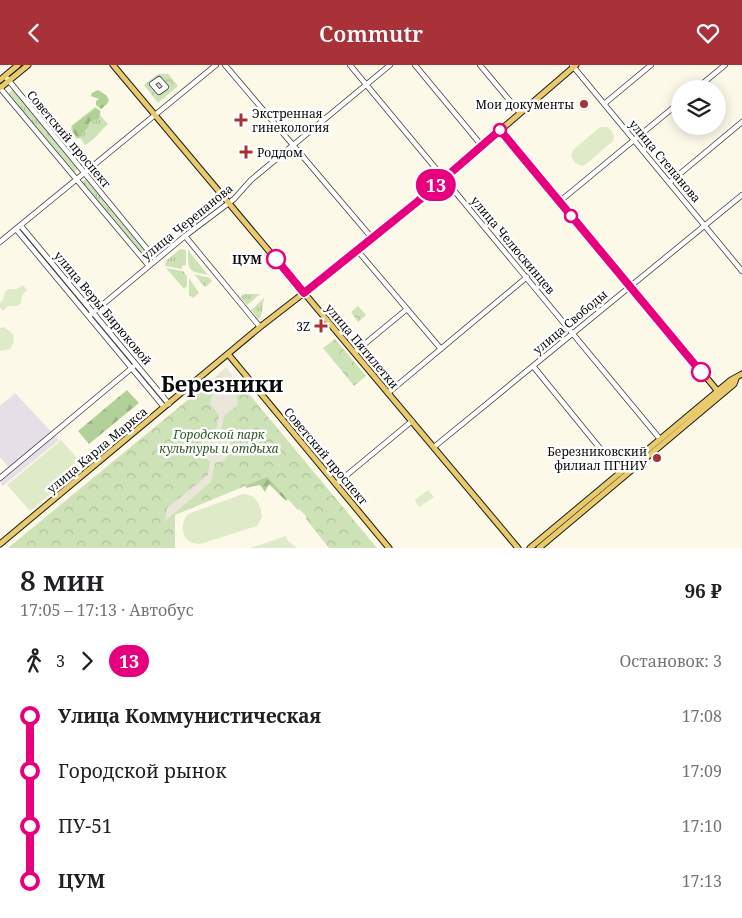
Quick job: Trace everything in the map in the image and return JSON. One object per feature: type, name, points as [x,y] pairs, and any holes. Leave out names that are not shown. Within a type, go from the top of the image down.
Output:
[{"type":"main road","points":[[0,88],[4,79],[18,65]]},
{"type":"main road","points":[[4,79],[28,65]]},
{"type":"main road","name":"улица Пятилетки","points":[[113,65],[518,548]]},
{"type":"main road","name":"улица Карла Маркса","points":[[0,544],[260,327],[372,238],[574,66]]},
{"type":"main road","points":[[500,130],[719,394]]},
{"type":"main road","name":"Советский проспект","points":[[228,354],[389,548]]},
{"type":"main road","points":[[539,548],[719,394],[731,380],[736,379],[742,374]]},
{"type":"main road","points":[[530,548],[660,439],[719,394]]},
{"type":"street","points":[[0,243],[216,65]]},
{"type":"street","points":[[225,65],[372,238]]},
{"type":"street","name":"улица Челюскинцев","points":[[350,65],[660,439]]},
{"type":"street","name":"улица Черепанова","points":[[89,316],[185,236],[228,203],[251,181],[390,65]]},
{"type":"street","points":[[415,65],[482,146]]},
{"type":"street","points":[[480,65],[520,113]]},
{"type":"street","points":[[604,104],[651,65]]},
{"type":"street","points":[[706,80],[724,65]]},
{"type":"street","name":"улица Степанова","points":[[574,66],[742,271]]},
{"type":"street","name":"Советский проспект","points":[[4,79],[156,260]]},
{"type":"street","name":"Советский проспект","points":[[0,88],[149,266]]},
{"type":"street","points":[[559,202],[671,110]]},
{"type":"street","points":[[670,183],[742,122]]},
{"type":"street","name":"улица Свободы","points":[[434,447],[742,195]]},
{"type":"street","name":"улица Веры Бирюковой","points":[[21,225],[136,364],[167,406]]},
{"type":"street","name":"улица Веры Бирюковой","points":[[16,229],[132,368],[167,406]]},
{"type":"street","points":[[185,236],[260,327]]},
{"type":"street","points":[[357,250],[441,349]]},
{"type":"street","points":[[388,393],[527,277]]},
{"type":"street","points":[[63,285],[68,281]]},
{"type":"street","points":[[355,352],[407,309]]},
{"type":"street","points":[[0,478],[136,364]]},
{"type":"street","points":[[533,366],[620,473]]},
{"type":"street","points":[[336,484],[412,421]]},
{"type":"shaded area","points":[[226,367],[233,376],[231,378],[223,378],[218,374]]},
{"type":"shaded area","points":[[220,390],[237,395],[238,405],[224,416],[221,432],[229,439],[232,447],[231,452],[224,461],[215,463],[211,482],[165,521],[167,508],[208,475],[210,462],[202,455],[200,445],[206,435],[216,431],[219,415],[210,404],[214,391]]},
{"type":"shaded area","points":[[15,393],[59,440],[3,486],[0,482],[8,467],[0,457],[0,406]]},
{"type":"green space","points":[[158,74],[168,74],[178,86],[158,103],[144,85]]},
{"type":"green space","points":[[13,89],[78,169],[73,173],[8,94]]},
{"type":"green space","points":[[98,90],[106,95],[109,100],[101,109],[96,105],[96,101],[99,99],[91,96],[92,93]]},
{"type":"green space","points":[[95,107],[101,111],[100,115],[108,124],[85,145],[80,138],[77,139],[72,134],[71,126]]},
{"type":"green space","points":[[96,108],[100,112],[99,119],[90,121],[88,127],[79,138],[74,134],[72,126]]},
{"type":"green space","points":[[600,127],[607,127],[612,131],[613,141],[586,164],[582,166],[575,163],[571,156],[573,150]]},
{"type":"green space","points":[[87,178],[153,257],[147,262],[81,183]]},
{"type":"green space","points":[[180,249],[186,250],[186,265],[182,266],[182,269],[165,266],[166,261]]},
{"type":"green space","points":[[188,250],[208,275],[191,269],[188,262]]},
{"type":"green space","points":[[166,268],[183,271],[187,276],[187,286],[184,289]]},
{"type":"green space","points":[[194,274],[210,278],[212,281],[206,287]]},
{"type":"green space","points":[[189,278],[199,293],[193,298],[189,295]]},
{"type":"green space","points":[[23,285],[27,290],[22,295],[21,303],[17,306],[8,306],[3,311],[0,303],[5,292],[8,289],[17,289]]},
{"type":"green space","points":[[244,294],[260,294],[247,305],[240,297]]},
{"type":"green space","points":[[264,298],[261,317],[258,319],[251,310]]},
{"type":"green space","points":[[358,306],[366,315],[358,322],[351,312]]},
{"type":"green space","points":[[4,327],[13,334],[14,342],[10,349],[0,351],[0,328]]},
{"type":"green space","points":[[335,339],[366,376],[354,386],[323,348]]},
{"type":"green space","name":"Городской парк культуры и отдыха","points":[[218,375],[227,379],[235,377],[377,548],[329,548],[306,519],[306,516],[267,477],[175,515],[175,548],[8,548]]},
{"type":"green space","points":[[127,390],[139,403],[89,444],[78,431]]},
{"type":"green space","points":[[61,440],[84,466],[30,511],[7,485]]},
{"type":"green space","points":[[254,465],[290,497],[286,501],[269,484],[265,492],[260,485],[246,488],[247,475]]},
{"type":"green space","points":[[428,490],[434,497],[419,507],[415,500]]},
{"type":"green space","points":[[243,494],[248,494],[259,504],[262,517],[257,526],[200,544],[189,541],[186,538],[183,524],[188,514]]},
{"type":"green space","points":[[286,536],[288,541],[297,548],[250,548]]},
{"type":"bus line","name":"13","points":[[276,259],[304,293],[417,202],[500,130],[701,372]]},
{"type":"place","name":"Мои документы","points":[[584,104]]},
{"type":"place","name":"Экстренная гинекология","points":[[241,120]]},
{"type":"place","name":"Роддом","points":[[246,152]]},
{"type":"place","name":"ЦУМ","points":[[276,259]]},
{"type":"place","name":"3Z","points":[[321,326]]},
{"type":"place","name":"Березниковский филиал ПГНИУ","points":[[657,458]]},
{"type":"district","name":"Березники","points":[[222,383]]}]
